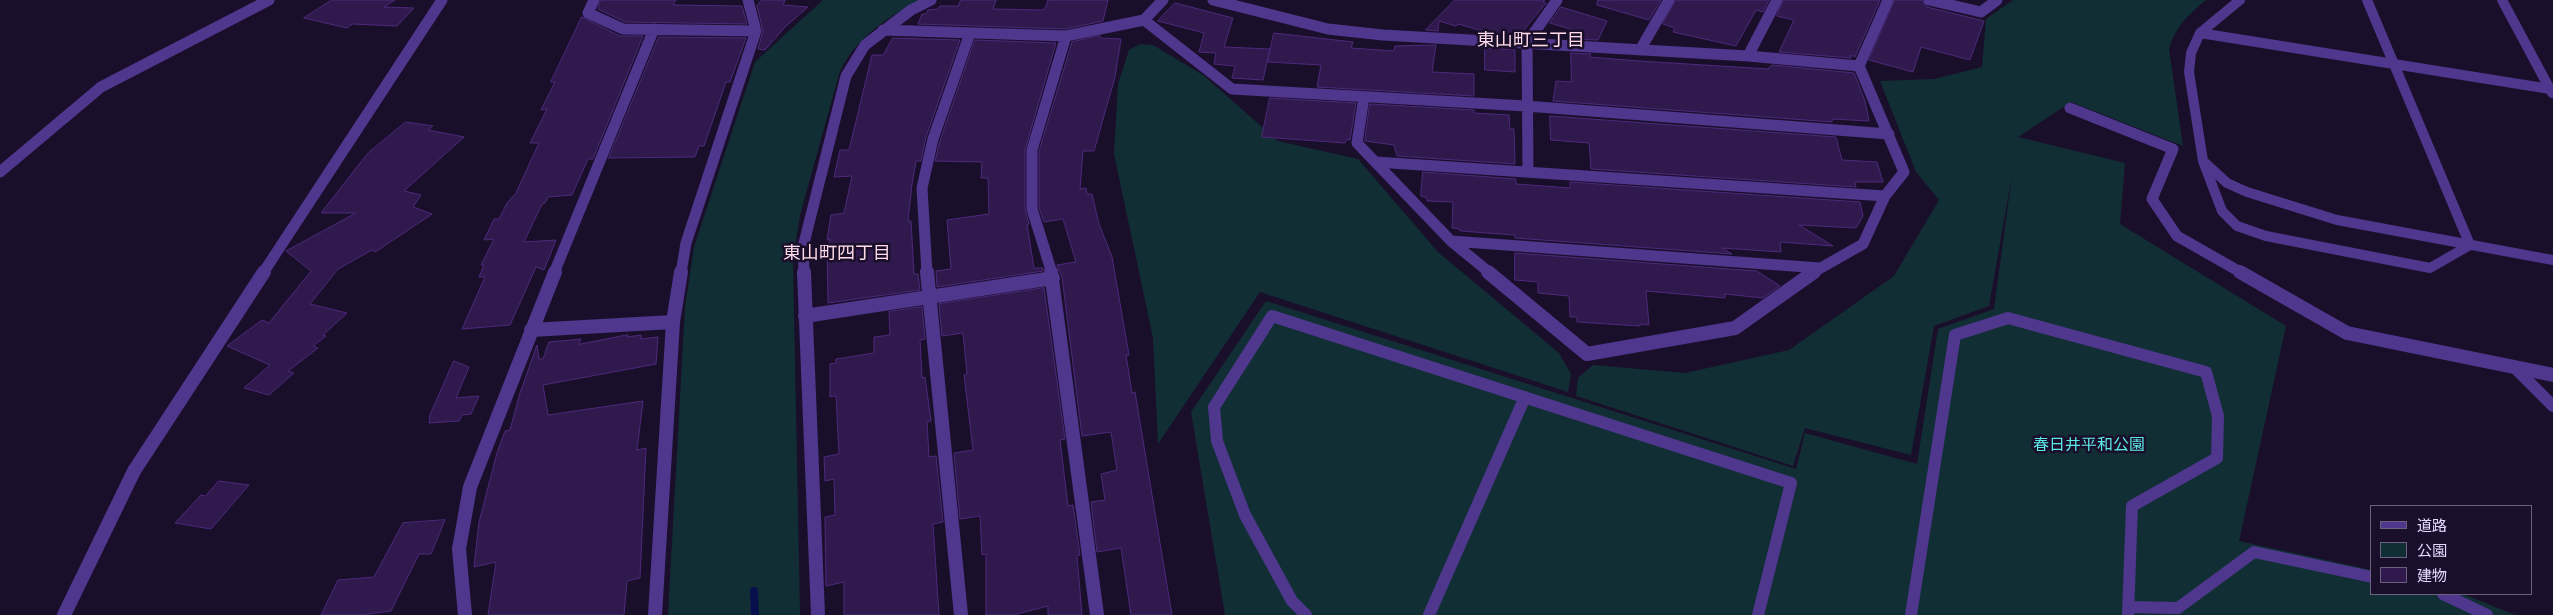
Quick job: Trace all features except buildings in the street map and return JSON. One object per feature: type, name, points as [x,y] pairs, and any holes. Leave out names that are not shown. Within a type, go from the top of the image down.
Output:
[{"type":"street","points":[[0,172],[101,87],[269,0]]},
{"type":"street","points":[[64,615],[134,471],[442,0]]},
{"type":"street","points":[[594,0],[588,13],[623,29],[756,31]]},
{"type":"street","points":[[655,615],[673,322],[686,243],[756,31],[748,0]]},
{"type":"street","points":[[818,615],[803,247],[846,76],[865,44],[883,30],[931,0]]},
{"type":"street","points":[[883,30],[1066,36],[1144,20],[1163,0]]},
{"type":"street","points":[[1213,0],[1328,29],[1383,35],[1748,56],[1860,66]]},
{"type":"street","points":[[1528,172],[1527,43],[1557,0]]},
{"type":"street","points":[[1640,50],[1669,0]]},
{"type":"street","points":[[1748,56],[1777,0]]},
{"type":"street","points":[[1364,96],[1357,143],[1451,242],[1587,354],[1735,328],[1820,268],[1863,244],[1884,196],[1904,172],[1860,66],[1888,0]]},
{"type":"street","points":[[1929,0],[1980,12],[1998,0]]},
{"type":"street","points":[[1144,20],[1232,89],[1526,106],[1889,134]]},
{"type":"street","points":[[465,615],[459,549],[470,487],[531,330],[654,29]]},
{"type":"street","points":[[961,615],[929,297],[922,188],[933,139],[970,34]]},
{"type":"street","points":[[1066,36],[1032,150],[1032,209],[1053,278],[1096,615]]},
{"type":"street","points":[[2070,108],[2173,149],[2152,198],[2177,236],[2347,333],[2553,375]]},
{"type":"street","points":[[1376,162],[1884,196]]},
{"type":"street","points":[[1451,242],[1820,268]]},
{"type":"street","points":[[805,316],[1053,278]]},
{"type":"street","points":[[531,330],[673,322]]},
{"type":"lane","points":[[2240,0],[2200,34],[2191,53],[2189,72],[2203,161],[2222,211],[2236,226],[2266,236],[2430,268],[2470,245]]},
{"type":"lane","points":[[2367,0],[2470,245]]},
{"type":"lane","points":[[2502,0],[2551,91]]},
{"type":"lane","points":[[2200,34],[2551,91]]},
{"type":"lane","points":[[2203,161],[2227,183],[2247,192],[2337,220],[2553,260]]},
{"type":"lane","points":[[1306,615],[1292,601],[1245,514],[1217,441],[1214,407],[1272,316],[1791,484],[1758,615]]},
{"type":"lane","points":[[1911,615],[1956,335],[2008,318],[2206,372],[2218,416],[2217,458],[2132,506],[2128,611],[2178,608],[2254,552],[2370,577]]},
{"type":"lane","points":[[2514,367],[2553,406]]},
{"type":"lane","points":[[1429,615],[1525,397]]},
{"type":"lane","points":[[2445,595],[2487,615]]},
{"type":"green space","points":[[823,0],[921,0],[896,13],[874,29],[855,48],[840,71],[800,215],[793,260],[800,615],[668,615],[685,307],[694,247],[755,62]]},
{"type":"green space","name":"春日井平和公園","points":[[2013,0],[2206,0],[2183,22],[2175,34],[2169,49],[2183,146],[2071,102],[2018,137],[2125,163],[2120,224],[2286,326],[2239,541],[2370,570],[2370,595],[2465,595],[2515,615],[1225,615],[1191,412],[1266,301],[1796,469],[1805,433],[1917,464],[1938,329],[1994,309],[2012,175],[1989,306],[1934,326],[1911,455],[1805,428],[1793,466],[1576,396],[1578,378],[1593,365],[1685,373],[1789,350],[1894,276],[1939,200],[1916,172],[1880,81],[1934,79],[1982,67],[1986,19]]},
{"type":"green space","points":[[1140,44],[1153,45],[1203,75],[1278,141],[1358,159],[1438,252],[1559,353],[1571,374],[1568,392],[1260,292],[1158,444],[1153,338],[1114,154],[1118,84],[1129,50]]},
{"type":"waterway","points":[[754,591],[755,615]]},
{"type":"district","name":"東山町三丁目","points":[[1531,41]]},
{"type":"district","name":"東山町四丁目","points":[[837,254]]}]
